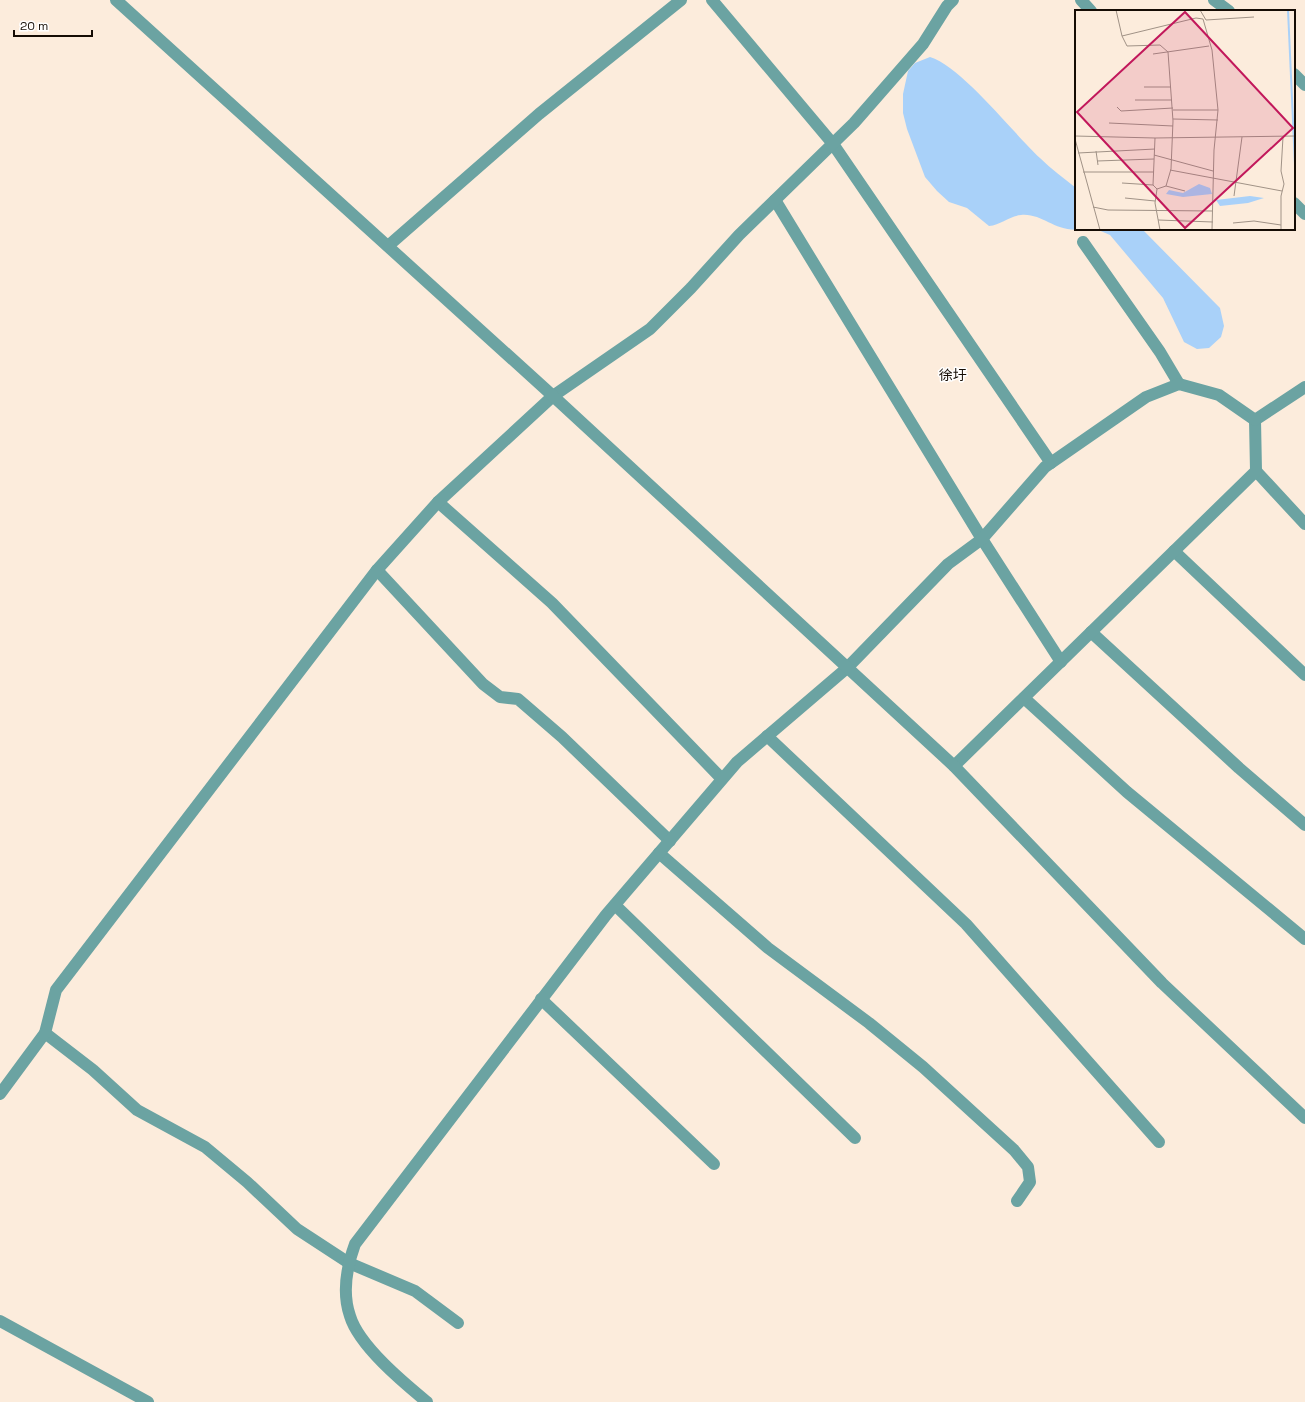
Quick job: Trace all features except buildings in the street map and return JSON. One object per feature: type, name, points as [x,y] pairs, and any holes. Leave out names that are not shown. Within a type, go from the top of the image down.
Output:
[{"type":"street","points":[[118,0],[553,396],[954,766],[1162,983],[1305,1118]]},
{"type":"street","points":[[388,246],[538,114],[682,0]]},
{"type":"street","points":[[712,0],[833,144],[1051,463]]},
{"type":"street","points":[[0,1094],[45,1033],[56,990],[377,570],[438,502],[553,396],[650,329],[691,288],[739,235],[854,123],[923,44],[947,6],[953,0]]},
{"type":"street","points":[[1081,0],[1090,10]]},
{"type":"street","points":[[1214,0],[1229,10]]},
{"type":"street","points":[[1295,75],[1305,85]]},
{"type":"street","points":[[776,200],[982,539],[1060,662]]},
{"type":"street","points":[[1295,204],[1305,214]]},
{"type":"street","points":[[1083,242],[1160,352],[1179,384]]},
{"type":"street","points":[[427,1402],[404,1382],[364,1341],[350,1317],[346,1290],[349,1263],[356,1244],[541,999],[615,905],[737,762],[847,668],[948,564],[982,539],[1045,467],[1146,397],[1179,384],[1219,395],[1255,420]]},
{"type":"street","points":[[1255,420],[1305,387]]},
{"type":"street","points":[[1255,420],[1256,471],[1305,524]]},
{"type":"street","points":[[954,766],[1256,471]]},
{"type":"street","points":[[438,502],[552,603],[722,780]]},
{"type":"street","points":[[1174,551],[1305,675]]},
{"type":"street","points":[[377,570],[483,684],[500,697],[518,699],[562,737],[670,841]]},
{"type":"street","points":[[1091,632],[1239,768],[1305,825]]},
{"type":"street","points":[[1024,698],[1127,792],[1305,939]]},
{"type":"street","points":[[767,736],[966,924],[1159,1142]]},
{"type":"street","points":[[659,853],[768,948],[870,1023],[924,1067],[1014,1150],[1028,1167],[1030,1182],[1017,1201]]},
{"type":"street","points":[[615,905],[855,1138]]},
{"type":"street","points":[[541,999],[714,1164]]},
{"type":"street","points":[[45,1033],[93,1070],[137,1110],[204,1147],[247,1182],[296,1229],[349,1263],[415,1291],[458,1323]]},
{"type":"street","points":[[0,1321],[148,1402]]},
{"type":"water","points":[[930,57],[943,63],[957,73],[987,102],[1040,158],[1075,187],[1075,230],[1065,229],[1029,215],[1017,216],[989,226],[967,208],[949,202],[937,191],[925,177],[907,129],[903,113],[903,94],[908,71],[915,63]]},
{"type":"water","points":[[1098,230],[1143,230],[1220,308],[1224,326],[1221,337],[1209,348],[1197,349],[1184,342],[1163,298],[1110,235]]},
{"type":"district","name":"徐圩","points":[[953,375]]}]
